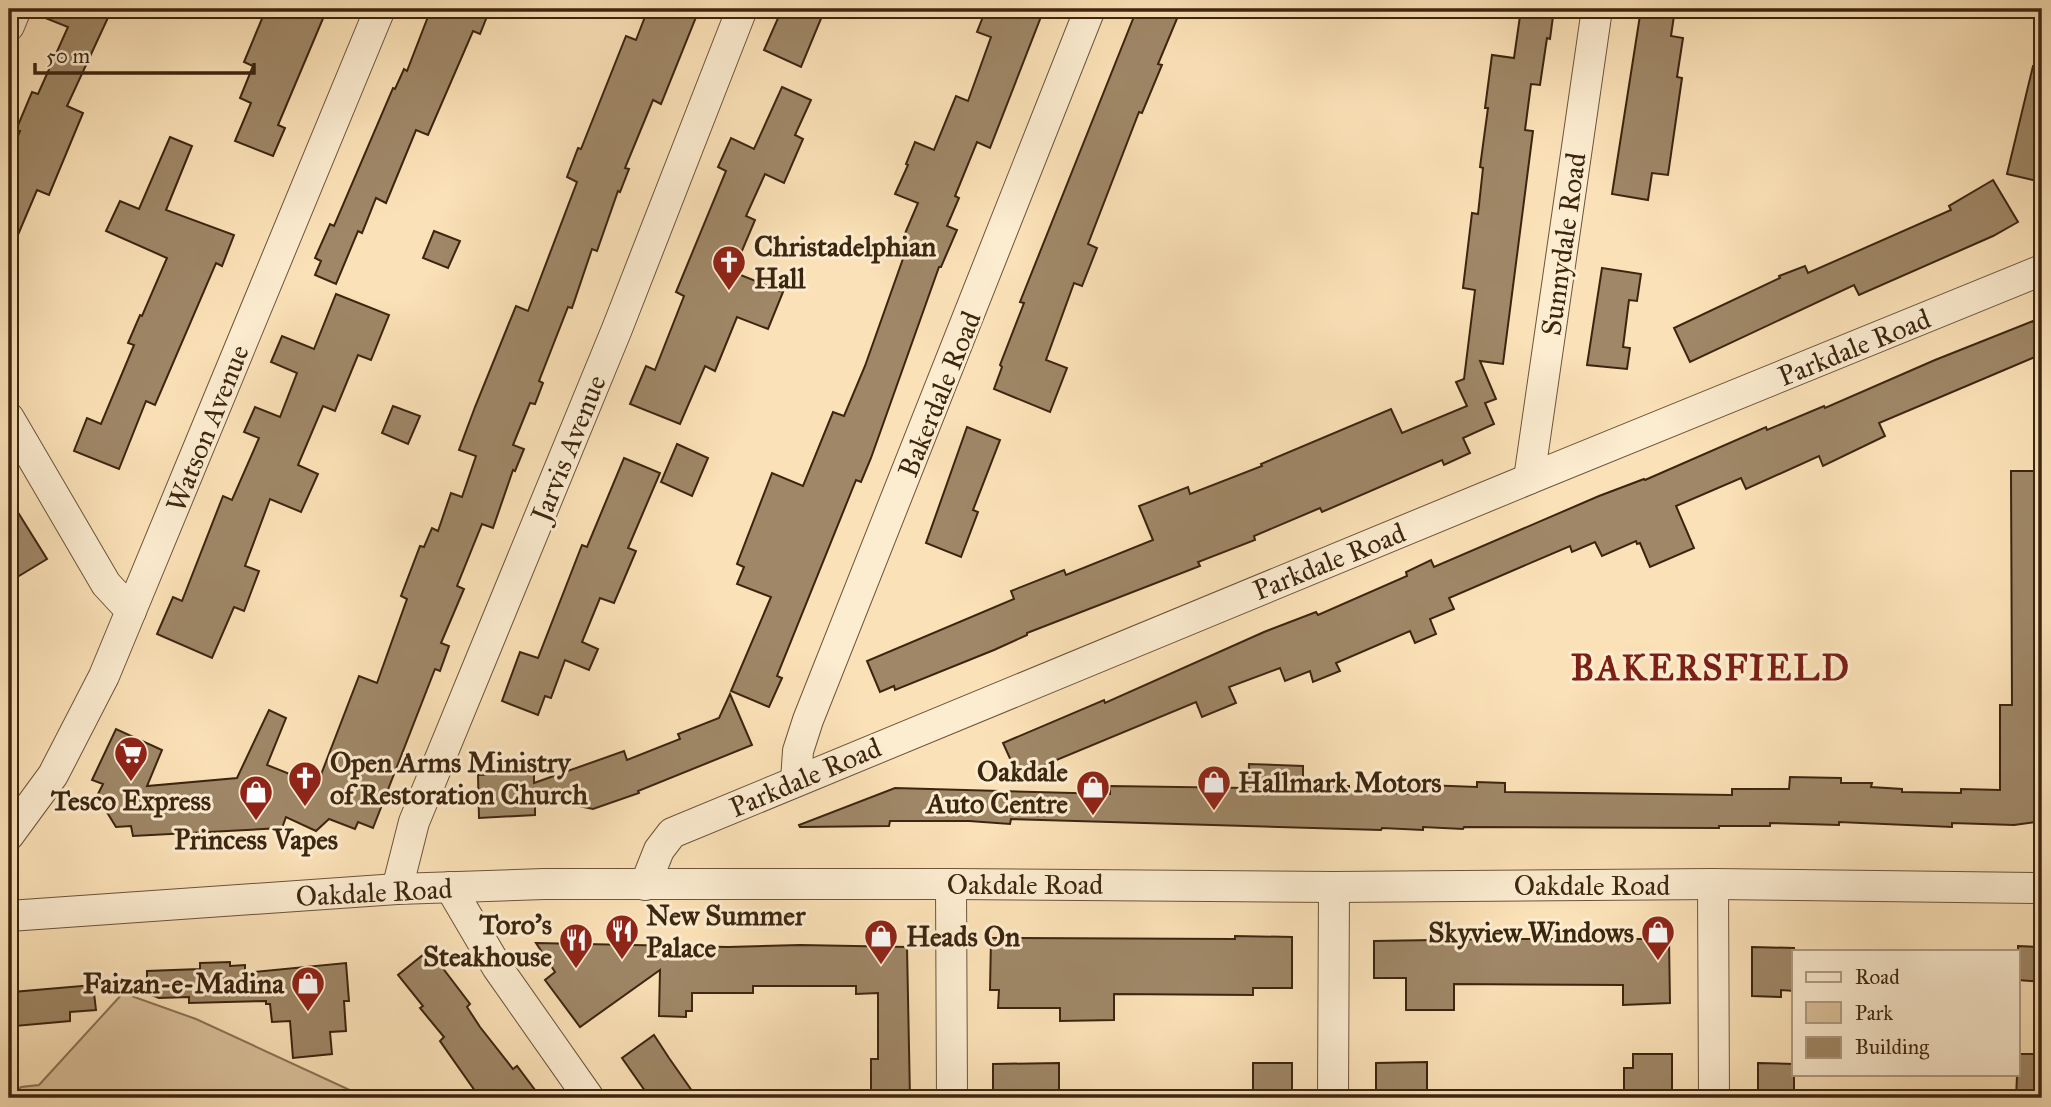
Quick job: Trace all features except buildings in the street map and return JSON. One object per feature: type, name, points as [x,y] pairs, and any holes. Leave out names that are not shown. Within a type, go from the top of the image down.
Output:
[{"type":"street","points":[[9,26],[16,9]]},
{"type":"street","name":"Watson Avenue","points":[[9,835],[53,775],[104,676],[380,9]]},
{"type":"street","name":"Jarvis Avenue","points":[[397,889],[414,822],[617,329],[742,9]]},
{"type":"street","name":"Bakerdale Road","points":[[796,781],[798,751],[808,720],[1090,9]]},
{"type":"street","name":"Sunnydale Road","points":[[1529,479],[1597,9]]},
{"type":"street","name":"Parkdale Road","points":[[645,885],[659,850],[672,833],[2042,270]]},
{"type":"street","points":[[9,418],[106,584],[131,611]]},
{"type":"street","points":[[951,884],[952,1098]]},
{"type":"street","points":[[1713,884],[1714,1098]]},
{"type":"street","name":"Oakdale Road","points":[[9,916],[450,887],[1713,884],[2042,888]]},
{"type":"street","points":[[450,887],[497,967],[589,1098]]},
{"type":"street","points":[[1333,1098],[1334,887]]},
{"type":"green space","points":[[123,993],[196,1019],[367,1098],[9,1098],[21,1087],[39,1085]]},
{"type":"place","name":"Christadelphian Hall","points":[[729,292]]},
{"type":"place","name":"Tesco Express","points":[[131,783]]},
{"type":"place","name":"Open Arms Ministry of Restoration Church","points":[[305,808]]},
{"type":"place","name":"Hallmark Motors","points":[[1214,812]]},
{"type":"place","name":"Oakdale Auto Centre","points":[[1093,817]]},
{"type":"place","name":"Princess Vapes","points":[[256,822]]},
{"type":"place","name":"New Summer Palace","points":[[622,961]]},
{"type":"place","name":"Skyview Windows","points":[[1658,962]]},
{"type":"place","name":"Heads On","points":[[881,966]]},
{"type":"place","name":"Toro's Steakhouse","points":[[576,970]]},
{"type":"place","name":"Faizan-e-Madina","points":[[308,1013]]},
{"type":"district","name":"BAKERSFIELD","points":[[1711,668]]}]
